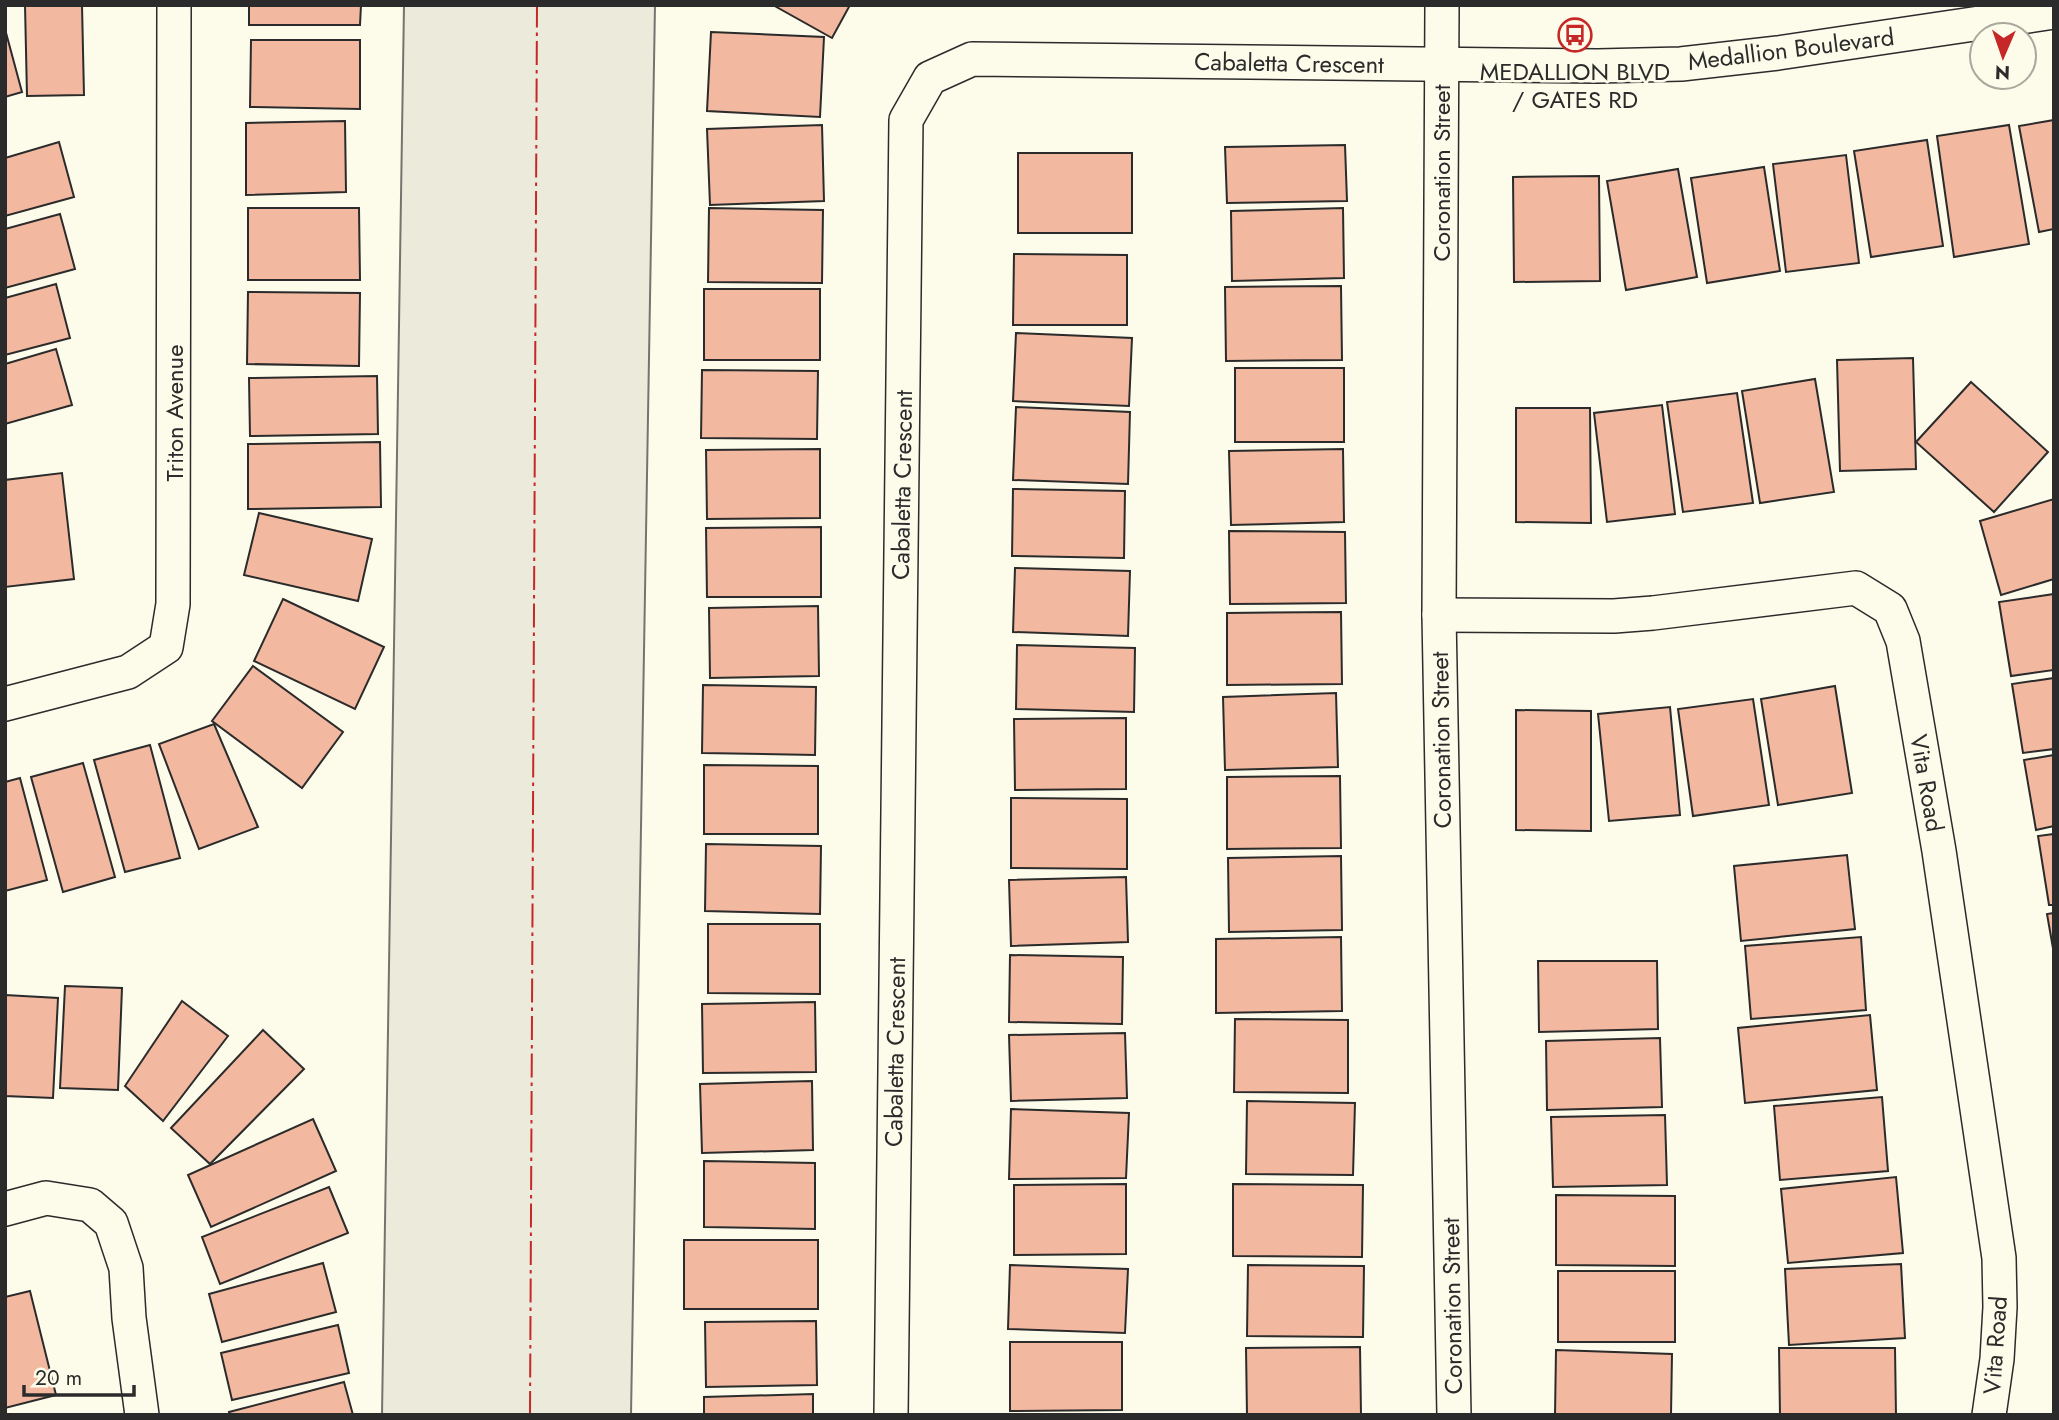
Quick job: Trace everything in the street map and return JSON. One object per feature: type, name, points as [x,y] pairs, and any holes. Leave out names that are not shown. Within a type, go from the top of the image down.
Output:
[{"type":"street","name":"Triton Avenue","points":[[5,704],[128,672],[166,647],[173,604],[174,5]]},
{"type":"street","name":"Coronation Street","points":[[1442,5],[1439,615],[1454,1415]]},
{"type":"street","name":"Medallion Boulevard","points":[[1442,64],[1681,64],[1778,53],[2054,12]]},
{"type":"street","name":"Cabaletta Crescent","points":[[891,1415],[906,120],[930,78],[972,59],[1442,64]]},
{"type":"street","name":"Vita Road","points":[[1439,615],[1614,616],[1856,588],[1890,609],[1903,641],[1939,851],[1999,1258],[1997,1359],[1989,1415]]},
{"type":"street","points":[[5,1209],[46,1198],[90,1205],[111,1223],[126,1268],[129,1318],[142,1415]]},
{"type":"shaded area","points":[[404,5],[655,5],[631,1415],[382,1415]]},
{"type":"building","points":[[25,5],[82,5],[84,95],[27,96]]},
{"type":"building","points":[[249,5],[361,5],[360,25],[249,25]]},
{"type":"building","points":[[773,5],[850,5],[832,38]]},
{"type":"building","points":[[5,29],[22,92],[5,97]]},
{"type":"building","points":[[711,32],[824,37],[820,117],[707,111]]},
{"type":"building","points":[[251,40],[360,40],[360,109],[250,107]]},
{"type":"building","points":[[2054,120],[2054,229],[2039,232],[2019,126]]},
{"type":"building","points":[[345,121],[346,192],[246,195],[246,123]]},
{"type":"building","points":[[822,125],[824,201],[710,205],[707,129]]},
{"type":"building","points":[[2009,125],[2029,244],[1954,257],[1937,136]]},
{"type":"building","points":[[1927,140],[1943,246],[1871,257],[1854,151]]},
{"type":"building","points":[[59,142],[74,197],[5,216],[5,158]]},
{"type":"building","points":[[1345,145],[1347,201],[1227,203],[1225,147]]},
{"type":"building","points":[[1018,153],[1132,153],[1132,233],[1018,233]]},
{"type":"building","points":[[1846,155],[1859,263],[1786,272],[1773,164]]},
{"type":"building","points":[[1764,167],[1780,271],[1707,283],[1691,178]]},
{"type":"building","points":[[1678,169],[1697,277],[1626,290],[1607,181]]},
{"type":"building","points":[[1599,176],[1600,281],[1514,282],[1513,177]]},
{"type":"building","points":[[248,208],[359,208],[360,280],[248,280]]},
{"type":"building","points":[[709,208],[823,210],[822,283],[708,282]]},
{"type":"building","points":[[1343,208],[1344,278],[1232,281],[1231,211]]},
{"type":"building","points":[[60,214],[75,269],[5,288],[5,229]]},
{"type":"building","points":[[1014,254],[1127,255],[1127,325],[1013,325]]},
{"type":"building","points":[[56,284],[70,338],[5,355],[5,298]]},
{"type":"building","points":[[1341,286],[1342,360],[1226,361],[1225,287]]},
{"type":"building","points":[[704,289],[820,289],[820,360],[704,360]]},
{"type":"building","points":[[248,292],[360,293],[359,366],[247,364]]},
{"type":"building","points":[[1016,333],[1132,338],[1129,406],[1013,401]]},
{"type":"building","points":[[56,349],[72,405],[5,424],[5,364]]},
{"type":"building","points":[[1913,358],[1916,469],[1840,471],[1837,360]]},
{"type":"building","points":[[1235,368],[1344,368],[1344,442],[1235,442]]},
{"type":"building","points":[[702,370],[818,371],[817,439],[701,438]]},
{"type":"building","points":[[377,376],[378,434],[250,436],[249,378]]},
{"type":"building","points":[[1815,379],[1834,492],[1760,503],[1742,391]]},
{"type":"building","points":[[1971,382],[2048,452],[1994,512],[1916,442]]},
{"type":"building","points":[[1737,393],[1753,503],[1683,512],[1667,402]]},
{"type":"building","points":[[1662,405],[1675,514],[1607,522],[1594,413]]},
{"type":"building","points":[[1016,407],[1130,412],[1128,484],[1013,480]]},
{"type":"building","points":[[1516,408],[1590,408],[1591,523],[1516,522]]},
{"type":"building","points":[[380,442],[381,507],[248,509],[248,444]]},
{"type":"building","points":[[820,449],[820,518],[707,519],[706,450]]},
{"type":"building","points":[[1343,449],[1344,522],[1231,525],[1229,451]]},
{"type":"building","points":[[62,473],[74,579],[5,587],[5,480]]},
{"type":"building","points":[[1013,489],[1125,491],[1124,558],[1012,556]]},
{"type":"building","points":[[2054,499],[2054,579],[2001,595],[1980,521]]},
{"type":"building","points":[[259,513],[372,539],[358,601],[244,575]]},
{"type":"building","points":[[821,527],[821,597],[707,597],[706,528]]},
{"type":"building","points":[[1229,531],[1345,532],[1346,603],[1230,604]]},
{"type":"building","points":[[1015,568],[1130,571],[1128,636],[1013,632]]},
{"type":"building","points":[[2054,594],[2054,670],[2011,676],[1999,602]]},
{"type":"building","points":[[283,599],[384,647],[355,709],[254,661]]},
{"type":"building","points":[[818,606],[819,676],[710,678],[709,608]]},
{"type":"building","points":[[1341,612],[1342,684],[1227,685],[1227,613]]},
{"type":"building","points":[[1017,645],[1135,648],[1134,712],[1016,709]]},
{"type":"building","points":[[253,666],[343,732],[302,788],[212,721]]},
{"type":"building","points":[[2054,678],[2054,749],[2023,753],[2012,684]]},
{"type":"building","points":[[703,685],[816,687],[815,755],[702,753]]},
{"type":"building","points":[[1835,686],[1852,793],[1778,805],[1761,699]]},
{"type":"building","points":[[1336,693],[1338,767],[1225,770],[1223,697]]},
{"type":"building","points":[[1753,699],[1769,805],[1693,816],[1678,709]]},
{"type":"building","points":[[1670,707],[1680,815],[1609,821],[1598,714]]},
{"type":"building","points":[[1516,710],[1591,711],[1591,831],[1516,830]]},
{"type":"building","points":[[1126,718],[1126,789],[1015,790],[1014,719]]},
{"type":"building","points":[[214,724],[258,827],[199,849],[159,744]]},
{"type":"building","points":[[150,745],[180,858],[125,872],[94,760]]},
{"type":"building","points":[[2054,755],[2054,826],[2036,830],[2024,760]]},
{"type":"building","points":[[83,763],[115,877],[63,892],[31,777]]},
{"type":"building","points":[[704,765],[818,766],[818,834],[704,834]]},
{"type":"building","points":[[1340,776],[1341,848],[1227,849],[1227,777]]},
{"type":"building","points":[[20,778],[47,880],[5,891],[5,782]]},
{"type":"building","points":[[1011,798],[1127,799],[1127,869],[1011,868]]},
{"type":"building","points":[[2054,834],[2054,905],[2049,905],[2038,836]]},
{"type":"building","points":[[706,844],[821,846],[820,914],[705,911]]},
{"type":"building","points":[[1847,855],[1855,929],[1741,941],[1734,866]]},
{"type":"building","points":[[1341,856],[1342,930],[1229,932],[1228,858]]},
{"type":"building","points":[[1126,877],[1128,942],[1011,946],[1009,880]]},
{"type":"building","points":[[2054,913],[2054,954],[2047,914]]},
{"type":"building","points":[[708,924],[820,924],[820,994],[708,993]]},
{"type":"building","points":[[1341,937],[1342,1011],[1216,1013],[1216,939]]},
{"type":"building","points":[[1861,937],[1866,1010],[1751,1019],[1745,946]]},
{"type":"building","points":[[1010,955],[1123,957],[1122,1024],[1009,1022]]},
{"type":"building","points":[[1538,961],[1657,961],[1658,1029],[1539,1032]]},
{"type":"building","points":[[65,986],[122,988],[118,1090],[60,1088]]},
{"type":"building","points":[[5,995],[58,998],[53,1098],[5,1096]]},
{"type":"building","points":[[182,1001],[228,1036],[163,1121],[125,1086]]},
{"type":"building","points":[[815,1002],[816,1072],[703,1073],[702,1004]]},
{"type":"building","points":[[1870,1015],[1877,1090],[1745,1103],[1738,1028]]},
{"type":"building","points":[[1235,1019],[1348,1020],[1348,1093],[1234,1092]]},
{"type":"building","points":[[263,1030],[304,1069],[210,1164],[171,1128]]},
{"type":"building","points":[[1125,1033],[1127,1098],[1011,1101],[1009,1035]]},
{"type":"building","points":[[1660,1038],[1662,1107],[1547,1110],[1546,1041]]},
{"type":"building","points":[[812,1081],[813,1150],[702,1153],[700,1084]]},
{"type":"building","points":[[1882,1097],[1888,1171],[1780,1180],[1774,1106]]},
{"type":"building","points":[[1247,1101],[1355,1103],[1353,1175],[1246,1174]]},
{"type":"building","points":[[1011,1109],[1129,1113],[1126,1178],[1009,1179]]},
{"type":"building","points":[[1665,1115],[1667,1185],[1553,1187],[1551,1117]]},
{"type":"building","points":[[313,1119],[336,1171],[211,1227],[188,1175]]},
{"type":"building","points":[[704,1161],[815,1163],[815,1229],[704,1227]]},
{"type":"building","points":[[1896,1177],[1903,1253],[1788,1263],[1781,1189]]},
{"type":"building","points":[[1126,1184],[1126,1254],[1014,1255],[1014,1185]]},
{"type":"building","points":[[1233,1184],[1363,1185],[1362,1257],[1233,1256]]},
{"type":"building","points":[[329,1187],[348,1233],[220,1284],[202,1237]]},
{"type":"building","points":[[1556,1195],[1675,1196],[1675,1266],[1556,1265]]},
{"type":"building","points":[[684,1240],[818,1240],[818,1309],[684,1309]]},
{"type":"building","points":[[323,1263],[336,1312],[222,1342],[209,1294]]},
{"type":"building","points":[[1901,1264],[1905,1338],[1789,1345],[1785,1269]]},
{"type":"building","points":[[1010,1265],[1128,1269],[1125,1333],[1008,1329]]},
{"type":"building","points":[[1248,1265],[1364,1266],[1363,1337],[1247,1336]]},
{"type":"building","points":[[1558,1271],[1675,1271],[1675,1342],[1558,1342]]},
{"type":"building","points":[[30,1291],[56,1395],[5,1408],[5,1297]]},
{"type":"building","points":[[816,1321],[817,1385],[706,1387],[705,1322]]},
{"type":"building","points":[[338,1325],[349,1373],[232,1400],[221,1353]]},
{"type":"building","points":[[1010,1342],[1122,1342],[1122,1410],[1010,1411]]},
{"type":"building","points":[[1360,1347],[1361,1415],[1247,1415],[1246,1348]]},
{"type":"building","points":[[1779,1348],[1895,1348],[1896,1415],[1780,1415]]},
{"type":"building","points":[[1556,1350],[1672,1354],[1671,1415],[1555,1415]]},
{"type":"building","points":[[344,1382],[353,1415],[230,1415],[229,1412]]},
{"type":"building","points":[[813,1394],[813,1415],[704,1415],[704,1397]]},
{"type":"power","points":[[530,1415],[537,5]]},
{"type":"place","name":"MEDALLION BLVD / GATES RD","points":[[1575,35]]}]
